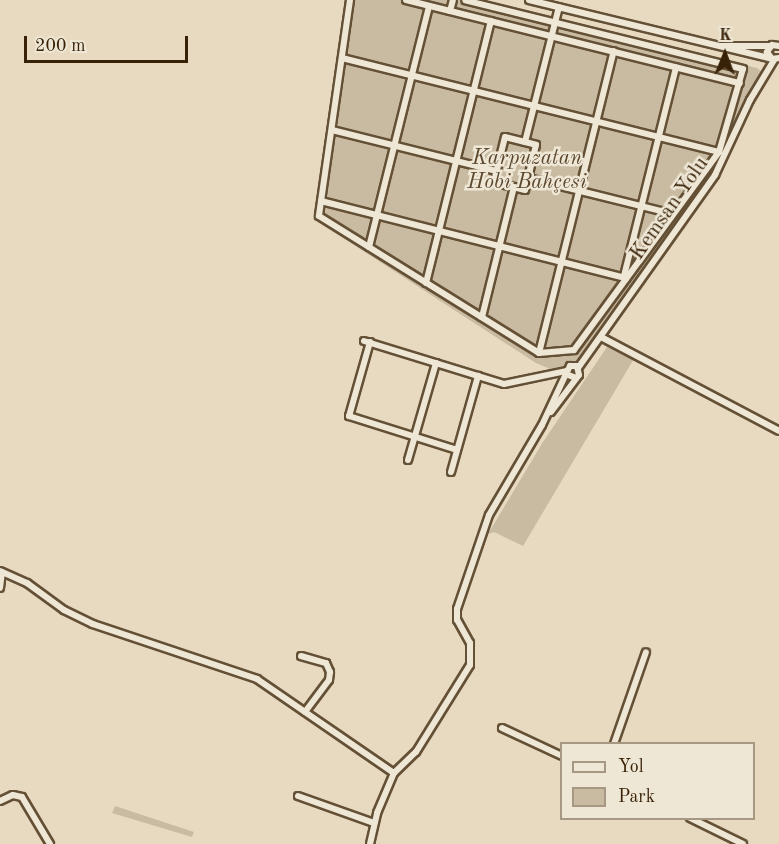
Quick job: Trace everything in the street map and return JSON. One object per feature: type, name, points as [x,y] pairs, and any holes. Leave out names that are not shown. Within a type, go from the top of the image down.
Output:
[{"type":"street","points":[[350,0],[319,216],[539,353],[574,350],[625,277],[719,152],[743,69],[465,0]]},
{"type":"street","points":[[406,0],[740,83]]},
{"type":"street","points":[[450,11],[453,0]]},
{"type":"street","points":[[529,0],[777,59]]},
{"type":"street","points":[[369,247],[429,6]]},
{"type":"street","points":[[525,142],[559,7]]},
{"type":"street","points":[[426,283],[491,21]]},
{"type":"street","points":[[714,45],[775,45]]},
{"type":"street","points":[[775,45],[766,52],[777,59]]},
{"type":"street","points":[[656,62],[659,48]]},
{"type":"street","points":[[539,353],[614,51]]},
{"type":"street","points":[[342,58],[719,152]]},
{"type":"street","name":"Kemsan Yolu","points":[[578,368],[715,176],[745,109],[777,59]]},
{"type":"street","points":[[625,277],[676,67]]},
{"type":"street","points":[[332,130],[497,171]]},
{"type":"street","points":[[505,137],[536,145],[525,190],[494,182],[497,171],[505,137]]},
{"type":"street","points":[[528,178],[673,214]]},
{"type":"street","points":[[482,317],[514,187]]},
{"type":"street","points":[[321,201],[625,277]]},
{"type":"street","points":[[601,337],[779,431]]},
{"type":"street","points":[[457,450],[349,416],[367,341],[504,384],[566,372],[576,378]]},
{"type":"street","points":[[408,460],[436,363]]},
{"type":"street","points":[[369,844],[374,822],[394,773],[416,752],[470,666],[470,643],[457,620],[457,609],[489,516],[542,425],[576,378],[578,368],[570,366],[566,372],[542,425]]},
{"type":"street","points":[[451,472],[478,376]]},
{"type":"street","points":[[0,588],[1,572],[93,624],[257,679],[394,773]]},
{"type":"street","points":[[615,742],[646,652]]},
{"type":"street","points":[[302,656],[326,663],[331,674],[305,712]]},
{"type":"street","points":[[502,728],[560,756]]},
{"type":"street","points":[[0,801],[13,795],[22,797],[50,844]]},
{"type":"street","points":[[298,796],[374,822]]},
{"type":"street","points":[[692,820],[743,844]]},
{"type":"green space","name":"Karpuzatan Hobi Bahçesi","points":[[352,0],[477,0],[757,68],[765,74],[767,78],[749,98],[730,155],[577,364],[550,369],[536,363],[320,223]]},
{"type":"green space","points":[[607,347],[635,357],[523,546],[494,532],[488,534],[543,442]]},
{"type":"green space","points":[[115,806],[194,832],[192,837],[112,813]]}]
